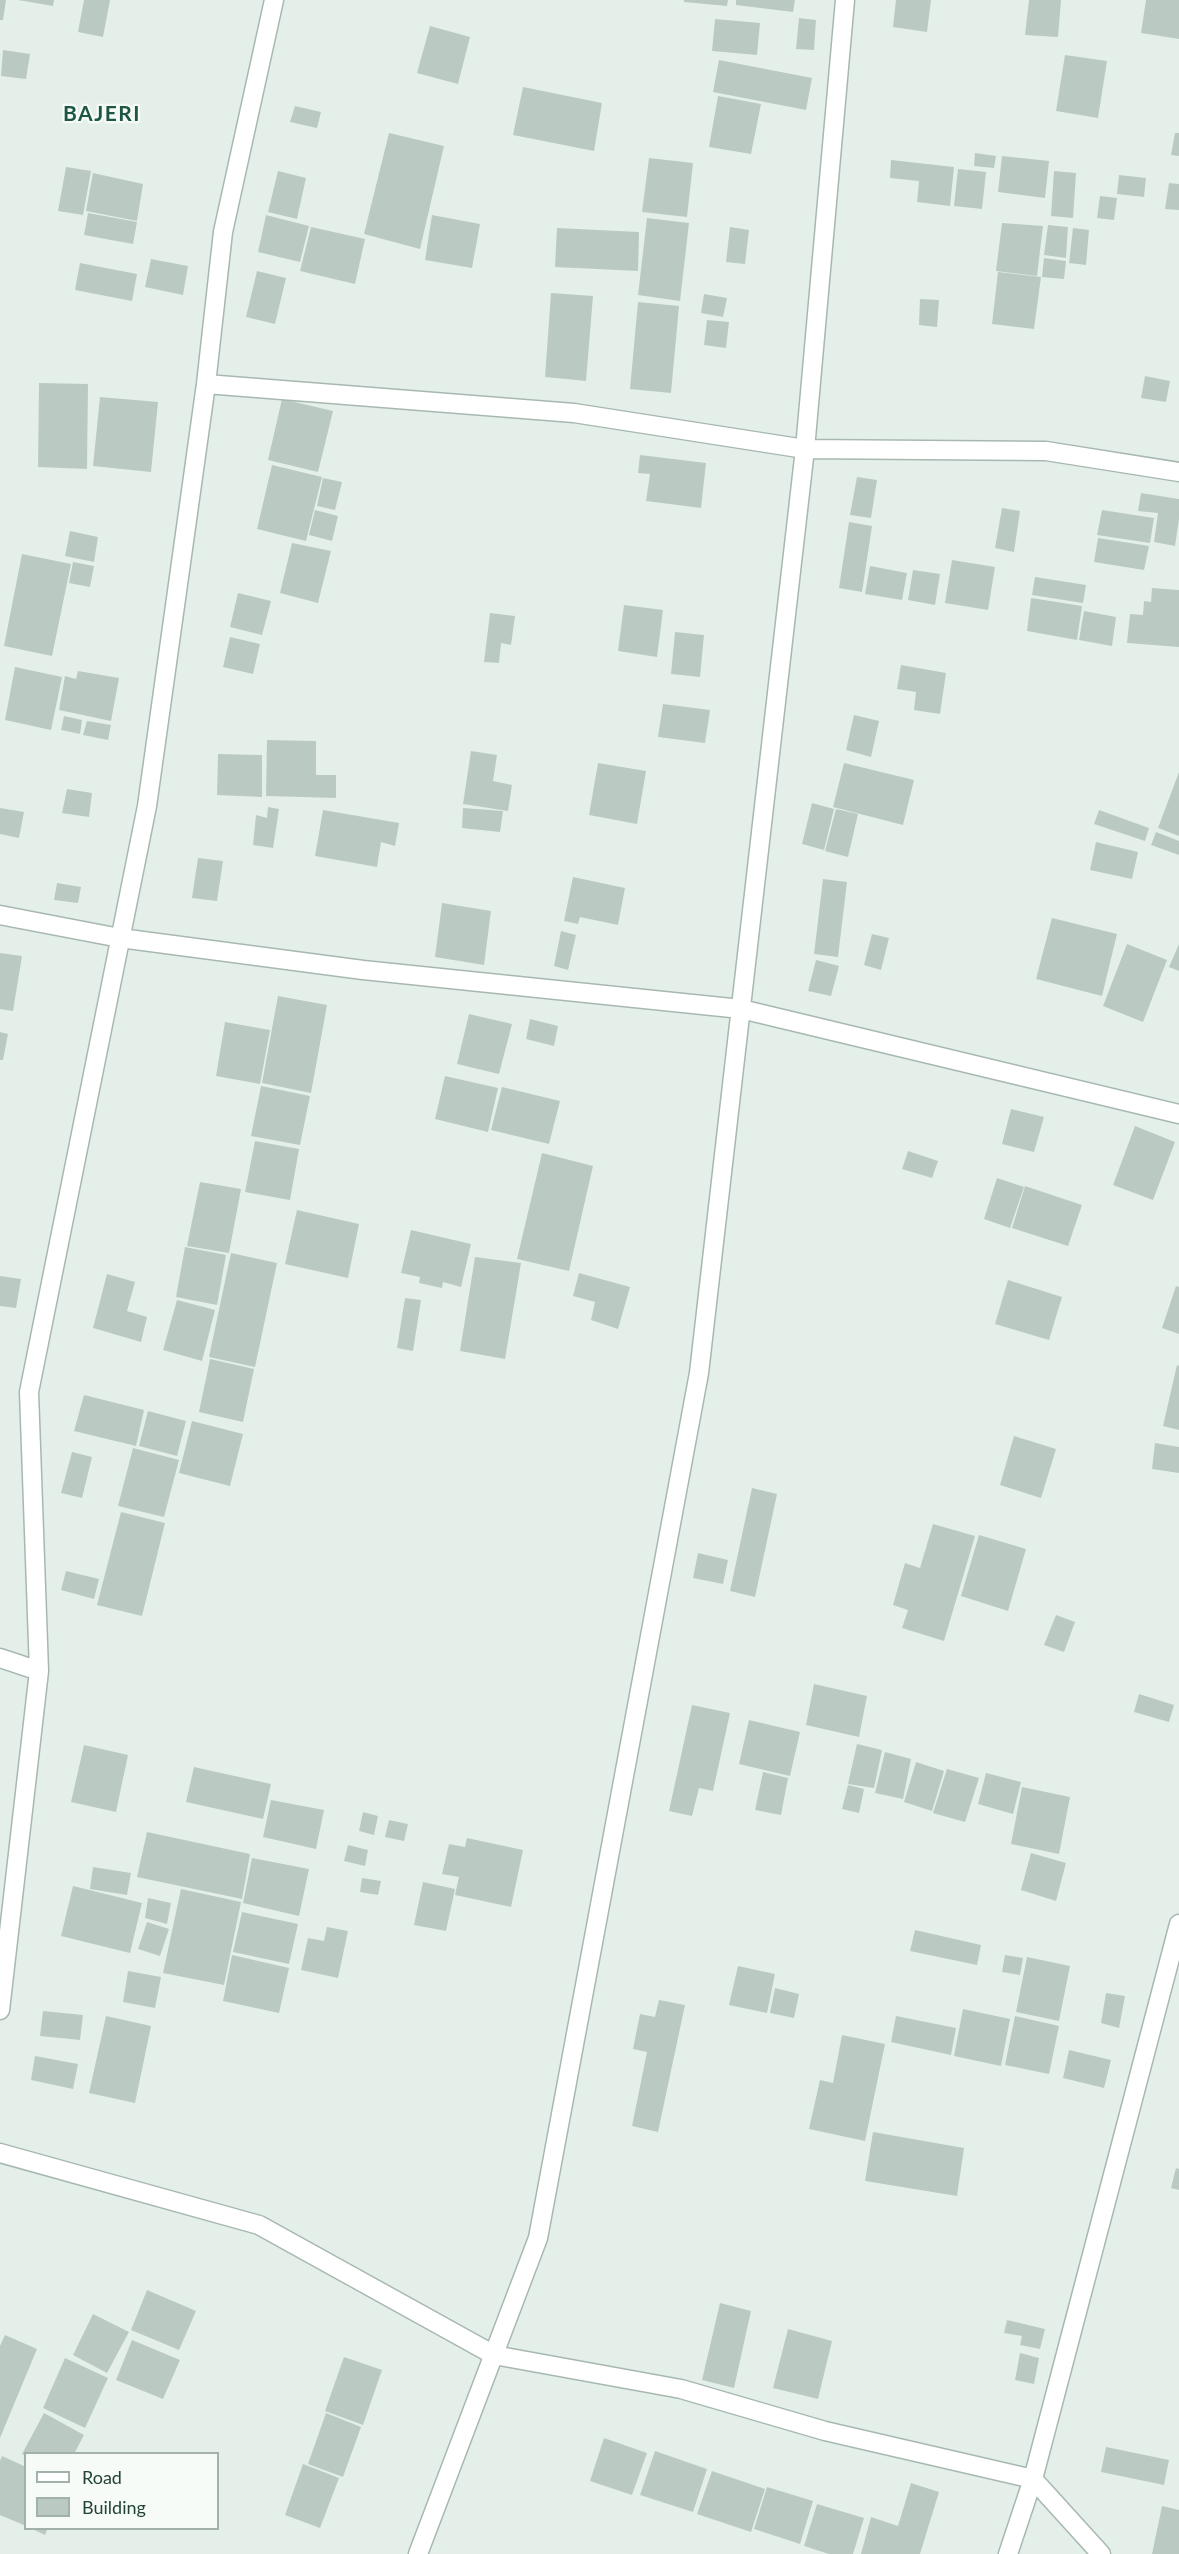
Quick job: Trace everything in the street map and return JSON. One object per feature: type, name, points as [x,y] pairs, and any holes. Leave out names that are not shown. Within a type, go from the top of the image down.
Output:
[{"type":"street","points":[[0,2010],[39,1671],[28,1392],[147,806],[206,384],[223,232],[274,0]]},
{"type":"street","points":[[418,2554],[538,2238],[697,1385],[805,449],[844,0]]},
{"type":"street","points":[[206,384],[574,413],[805,449],[1046,451],[1179,472]]},
{"type":"street","points":[[0,915],[120,938],[363,970],[741,1009],[1179,1114]]},
{"type":"street","points":[[0,1658],[39,1671]]},
{"type":"street","points":[[1008,2554],[1033,2478],[1178,1928]]},
{"type":"street","points":[[0,2153],[259,2224],[494,2355],[681,2388],[825,2430],[1033,2478],[1101,2554]]},
{"type":"building","points":[[0,0],[6,0],[3,20],[0,20]]},
{"type":"building","points":[[18,0],[54,0],[53,6]]},
{"type":"building","points":[[84,0],[110,0],[103,37],[78,32]]},
{"type":"building","points":[[684,0],[728,0],[727,6],[684,2]]},
{"type":"building","points":[[736,0],[795,0],[793,12],[736,5]]},
{"type":"building","points":[[896,0],[931,0],[927,32],[893,27]]},
{"type":"building","points":[[1029,0],[1061,0],[1058,37],[1025,35]]},
{"type":"building","points":[[1146,0],[1179,0],[1179,39],[1141,33]]},
{"type":"building","points":[[799,18],[816,20],[814,50],[796,49]]},
{"type":"building","points":[[715,19],[760,23],[757,55],[712,51]]},
{"type":"building","points":[[430,26],[470,37],[458,84],[417,73]]},
{"type":"building","points":[[3,50],[30,54],[26,79],[1,76]]},
{"type":"building","points":[[1065,55],[1107,61],[1098,118],[1056,111]]},
{"type":"building","points":[[719,60],[812,78],[806,110],[713,92]]},
{"type":"building","points":[[523,87],[602,103],[594,151],[513,135]]},
{"type":"building","points":[[718,96],[761,104],[751,154],[709,147]]},
{"type":"building","points":[[295,106],[321,112],[317,128],[290,122]]},
{"type":"building","points":[[389,133],[444,146],[420,249],[364,234]]},
{"type":"building","points":[[1175,133],[1179,133],[1179,156],[1171,155]]},
{"type":"building","points":[[975,153],[996,156],[994,168],[974,166]]},
{"type":"building","points":[[1002,156],[1049,161],[1045,198],[998,192]]},
{"type":"building","points":[[649,158],[693,163],[687,217],[642,212]]},
{"type":"building","points":[[891,160],[954,167],[950,206],[917,202],[919,181],[890,178]]},
{"type":"building","points":[[66,167],[91,171],[83,215],[58,211]]},
{"type":"building","points":[[958,169],[986,172],[982,209],[954,206]]},
{"type":"building","points":[[278,171],[306,178],[297,219],[268,212]]},
{"type":"building","points":[[1054,171],[1076,173],[1073,218],[1051,216]]},
{"type":"building","points":[[93,173],[143,184],[137,221],[86,211]]},
{"type":"building","points":[[1119,175],[1146,178],[1144,197],[1117,194]]},
{"type":"building","points":[[1169,183],[1179,184],[1179,210],[1165,209]]},
{"type":"building","points":[[1100,196],[1117,198],[1114,220],[1097,218]]},
{"type":"building","points":[[88,213],[137,222],[133,244],[84,235]]},
{"type":"building","points":[[266,215],[309,226],[300,262],[258,252]]},
{"type":"building","points":[[432,215],[480,224],[472,268],[425,260]]},
{"type":"building","points":[[647,218],[689,223],[680,301],[638,295]]},
{"type":"building","points":[[1002,223],[1043,226],[1037,276],[996,271]]},
{"type":"building","points":[[1048,225],[1068,227],[1066,258],[1044,255]]},
{"type":"building","points":[[311,227],[365,239],[355,284],[300,271]]},
{"type":"building","points":[[730,227],[749,230],[745,264],[726,262]]},
{"type":"building","points":[[557,228],[639,232],[638,271],[555,267]]},
{"type":"building","points":[[1073,228],[1089,230],[1086,265],[1069,263]]},
{"type":"building","points":[[1044,258],[1066,261],[1064,279],[1042,277]]},
{"type":"building","points":[[151,259],[188,266],[183,295],[145,287]]},
{"type":"building","points":[[80,263],[137,274],[132,301],[75,290]]},
{"type":"building","points":[[257,271],[286,278],[275,324],[246,317]]},
{"type":"building","points":[[998,272],[1041,277],[1034,329],[992,324]]},
{"type":"building","points":[[551,293],[593,296],[586,381],[545,377]]},
{"type":"building","points":[[704,294],[727,298],[723,317],[701,313]]},
{"type":"building","points":[[920,299],[939,300],[937,327],[919,325]]},
{"type":"building","points":[[638,302],[679,306],[671,393],[630,389]]},
{"type":"building","points":[[707,320],[729,322],[726,348],[704,345]]},
{"type":"building","points":[[1145,376],[1170,381],[1166,402],[1141,398]]},
{"type":"building","points":[[39,383],[88,384],[87,469],[38,467]]},
{"type":"building","points":[[100,397],[158,402],[151,472],[93,466]]},
{"type":"building","points":[[282,399],[333,411],[318,472],[268,460]]},
{"type":"building","points":[[640,455],[706,463],[701,508],[646,501],[650,474],[638,473]]},
{"type":"building","points":[[272,465],[322,477],[306,541],[257,529]]},
{"type":"building","points":[[857,477],[877,480],[871,518],[850,515]]},
{"type":"building","points":[[323,478],[342,482],[335,510],[317,506]]},
{"type":"building","points":[[1141,493],[1179,499],[1175,546],[1154,542],[1158,513],[1138,511]]},
{"type":"building","points":[[1002,508],[1020,511],[1014,552],[995,548]]},
{"type":"building","points":[[315,510],[338,516],[332,541],[309,535]]},
{"type":"building","points":[[1102,510],[1154,518],[1150,543],[1097,535]]},
{"type":"building","points":[[849,522],[872,526],[862,592],[839,588]]},
{"type":"building","points":[[70,531],[98,537],[94,562],[65,556]]},
{"type":"building","points":[[1098,538],[1149,546],[1144,570],[1094,562]]},
{"type":"building","points":[[292,543],[331,551],[318,603],[280,593]]},
{"type":"building","points":[[22,554],[71,564],[52,656],[4,646]]},
{"type":"building","points":[[952,560],[995,567],[988,610],[945,603]]},
{"type":"building","points":[[73,562],[94,566],[90,587],[69,583]]},
{"type":"building","points":[[870,566],[907,573],[902,600],[865,594]]},
{"type":"building","points":[[913,570],[940,574],[935,605],[908,600]]},
{"type":"building","points":[[1035,577],[1086,585],[1083,603],[1032,595]]},
{"type":"building","points":[[1152,588],[1179,590],[1179,647],[1127,643],[1130,614],[1143,615],[1144,601],[1151,602]]},
{"type":"building","points":[[238,593],[271,601],[262,635],[230,627]]},
{"type":"building","points":[[1031,598],[1082,606],[1077,640],[1027,631]]},
{"type":"building","points":[[624,605],[663,610],[657,657],[618,651]]},
{"type":"building","points":[[1084,611],[1116,617],[1112,646],[1079,640]]},
{"type":"building","points":[[490,613],[515,616],[511,645],[501,643],[499,663],[484,662]]},
{"type":"building","points":[[675,632],[704,635],[700,677],[671,674]]},
{"type":"building","points":[[230,637],[260,644],[253,674],[223,667]]},
{"type":"building","points":[[901,665],[946,673],[940,714],[914,710],[916,692],[897,689]]},
{"type":"building","points":[[15,667],[62,677],[51,730],[5,720]]},
{"type":"building","points":[[78,671],[119,678],[111,721],[59,710],[65,676],[76,679]]},
{"type":"building","points":[[663,704],[710,710],[705,743],[658,737]]},
{"type":"building","points":[[854,715],[879,721],[871,757],[846,750]]},
{"type":"building","points":[[64,716],[82,720],[80,734],[61,730]]},
{"type":"building","points":[[87,721],[111,725],[108,740],[83,735]]},
{"type":"building","points":[[267,740],[316,741],[316,775],[336,775],[336,798],[266,796]]},
{"type":"building","points":[[471,751],[497,755],[493,781],[512,785],[508,811],[463,804]]},
{"type":"building","points":[[218,754],[262,755],[262,797],[217,795]]},
{"type":"building","points":[[598,763],[646,771],[637,824],[589,815]]},
{"type":"building","points":[[844,763],[914,780],[903,825],[833,807]]},
{"type":"building","points":[[1179,772],[1179,836],[1158,828]]},
{"type":"building","points":[[67,789],[92,793],[89,817],[62,813]]},
{"type":"building","points":[[812,803],[834,809],[824,850],[802,844]]},
{"type":"building","points":[[268,807],[279,809],[273,848],[253,845],[256,815],[267,818]]},
{"type":"building","points":[[0,808],[24,812],[19,838],[0,834]]},
{"type":"building","points":[[463,808],[503,811],[500,832],[462,828]]},
{"type":"building","points":[[836,809],[858,814],[848,857],[825,851]]},
{"type":"building","points":[[323,810],[399,823],[395,846],[381,842],[377,867],[315,856]]},
{"type":"building","points":[[1099,810],[1149,828],[1145,841],[1094,824]]},
{"type":"building","points":[[1156,832],[1179,841],[1179,855],[1151,845]]},
{"type":"building","points":[[1096,842],[1138,852],[1132,879],[1090,870]]},
{"type":"building","points":[[198,858],[223,861],[217,901],[192,898]]},
{"type":"building","points":[[573,877],[625,888],[618,925],[580,917],[578,924],[564,921]]},
{"type":"building","points":[[823,879],[847,882],[838,957],[814,954]]},
{"type":"building","points":[[57,883],[81,887],[78,903],[54,900]]},
{"type":"building","points":[[442,903],[491,911],[484,965],[435,957]]},
{"type":"building","points":[[1052,918],[1117,934],[1102,996],[1036,979]]},
{"type":"building","points":[[561,931],[576,935],[568,970],[554,966]]},
{"type":"building","points":[[872,934],[889,938],[881,970],[864,965]]},
{"type":"building","points":[[1127,944],[1167,960],[1143,1022],[1103,1006]]},
{"type":"building","points":[[1179,944],[1179,971],[1169,967]]},
{"type":"building","points":[[0,953],[22,956],[13,1011],[0,1009]]},
{"type":"building","points":[[816,960],[839,966],[831,996],[808,991]]},
{"type":"building","points":[[278,996],[327,1005],[311,1093],[262,1083]]},
{"type":"building","points":[[469,1014],[512,1024],[499,1074],[457,1064]]},
{"type":"building","points":[[530,1019],[558,1026],[554,1046],[526,1039]]},
{"type":"building","points":[[225,1022],[270,1030],[260,1084],[216,1076]]},
{"type":"building","points":[[0,1032],[8,1034],[3,1060],[0,1060]]},
{"type":"building","points":[[445,1076],[498,1088],[488,1132],[435,1119]]},
{"type":"building","points":[[261,1086],[310,1096],[300,1145],[251,1136]]},
{"type":"building","points":[[502,1087],[560,1101],[549,1144],[491,1130]]},
{"type":"building","points":[[1011,1109],[1044,1117],[1034,1152],[1002,1144]]},
{"type":"building","points":[[1135,1126],[1175,1142],[1153,1200],[1113,1185]]},
{"type":"building","points":[[255,1141],[299,1149],[290,1200],[245,1192]]},
{"type":"building","points":[[908,1151],[938,1161],[932,1178],[902,1169]]},
{"type":"building","points":[[542,1153],[593,1166],[569,1271],[517,1259]]},
{"type":"building","points":[[997,1178],[1024,1187],[1010,1228],[984,1219]]},
{"type":"building","points":[[200,1182],[241,1189],[229,1253],[187,1246]]},
{"type":"building","points":[[1025,1186],[1082,1205],[1068,1246],[1012,1228]]},
{"type":"building","points":[[297,1210],[359,1224],[348,1278],[285,1264]]},
{"type":"building","points":[[411,1230],[471,1244],[461,1287],[443,1282],[442,1288],[419,1283],[420,1277],[401,1273]]},
{"type":"building","points":[[185,1247],[226,1255],[217,1305],[176,1297]]},
{"type":"building","points":[[231,1253],[277,1263],[255,1367],[209,1357]]},
{"type":"building","points":[[475,1257],[521,1263],[505,1359],[460,1351]]},
{"type":"building","points":[[579,1273],[630,1287],[618,1329],[591,1320],[595,1302],[573,1296]]},
{"type":"building","points":[[107,1274],[135,1282],[127,1311],[147,1317],[141,1342],[93,1328]]},
{"type":"building","points":[[0,1276],[21,1279],[16,1308],[0,1306]]},
{"type":"building","points":[[1008,1280],[1062,1297],[1049,1340],[995,1324]]},
{"type":"building","points":[[1176,1286],[1179,1287],[1179,1334],[1162,1328]]},
{"type":"building","points":[[405,1298],[421,1300],[413,1351],[397,1348]]},
{"type":"building","points":[[177,1300],[215,1310],[202,1361],[163,1350]]},
{"type":"building","points":[[210,1359],[254,1369],[243,1422],[199,1412]]},
{"type":"building","points":[[1177,1365],[1179,1366],[1179,1430],[1163,1426]]},
{"type":"building","points":[[84,1395],[144,1410],[136,1446],[74,1431]]},
{"type":"building","points":[[148,1411],[186,1421],[177,1456],[139,1446]]},
{"type":"building","points":[[192,1421],[243,1434],[230,1486],[179,1473]]},
{"type":"building","points":[[1014,1436],[1056,1449],[1041,1498],[1000,1485]]},
{"type":"building","points":[[1155,1443],[1179,1447],[1179,1473],[1152,1469]]},
{"type":"building","points":[[133,1448],[179,1460],[164,1517],[118,1506]]},
{"type":"building","points":[[72,1452],[92,1457],[82,1498],[61,1493]]},
{"type":"building","points":[[752,1488],[777,1494],[755,1597],[730,1591]]},
{"type":"building","points":[[121,1512],[165,1523],[142,1616],[97,1605]]},
{"type":"building","points":[[933,1524],[975,1536],[944,1641],[902,1628],[908,1610],[893,1605],[905,1563],[920,1568]]},
{"type":"building","points":[[979,1535],[1026,1549],[1008,1611],[961,1596]]},
{"type":"building","points":[[698,1553],[728,1560],[723,1584],[693,1578]]},
{"type":"building","points":[[66,1571],[99,1579],[94,1599],[61,1590]]},
{"type":"building","points":[[1056,1615],[1075,1622],[1064,1652],[1044,1645]]},
{"type":"building","points":[[814,1684],[867,1696],[859,1737],[806,1725]]},
{"type":"building","points":[[1139,1694],[1174,1705],[1169,1722],[1134,1712]]},
{"type":"building","points":[[692,1705],[730,1713],[713,1791],[699,1788],[692,1816],[669,1811]]},
{"type":"building","points":[[749,1720],[800,1732],[790,1776],[739,1764]]},
{"type":"building","points":[[857,1744],[882,1750],[874,1788],[848,1784]]},
{"type":"building","points":[[84,1745],[128,1755],[116,1812],[71,1802]]},
{"type":"building","points":[[885,1752],[911,1759],[903,1799],[875,1793]]},
{"type":"building","points":[[916,1762],[944,1771],[932,1811],[904,1802]]},
{"type":"building","points":[[194,1767],[271,1784],[263,1819],[186,1802]]},
{"type":"building","points":[[947,1769],[979,1778],[965,1822],[933,1813]]},
{"type":"building","points":[[763,1772],[788,1778],[781,1815],[755,1810]]},
{"type":"building","points":[[986,1773],[1021,1782],[1013,1814],[978,1804]]},
{"type":"building","points":[[848,1785],[864,1789],[859,1813],[842,1809]]},
{"type":"building","points":[[1022,1787],[1070,1797],[1059,1854],[1011,1844]]},
{"type":"building","points":[[271,1800],[324,1810],[316,1849],[263,1837]]},
{"type":"building","points":[[363,1812],[378,1816],[374,1835],[359,1831]]},
{"type":"building","points":[[389,1820],[408,1824],[404,1841],[385,1837]]},
{"type":"building","points":[[147,1832],[250,1854],[242,1899],[137,1877]]},
{"type":"building","points":[[467,1838],[523,1850],[511,1907],[455,1895],[459,1877],[442,1874],[449,1844],[465,1847]]},
{"type":"building","points":[[348,1845],[368,1850],[365,1866],[344,1861]]},
{"type":"building","points":[[1031,1853],[1066,1863],[1056,1901],[1021,1890]]},
{"type":"building","points":[[252,1858],[309,1869],[299,1916],[243,1903]]},
{"type":"building","points":[[93,1867],[131,1873],[127,1895],[90,1889]]},
{"type":"building","points":[[362,1878],[381,1881],[378,1895],[360,1892]]},
{"type":"building","points":[[423,1882],[455,1889],[446,1931],[414,1925]]},
{"type":"building","points":[[73,1886],[142,1903],[130,1953],[61,1936]]},
{"type":"building","points":[[181,1889],[241,1902],[224,1985],[163,1973]]},
{"type":"building","points":[[148,1898],[171,1903],[167,1924],[145,1918]]},
{"type":"building","points":[[242,1912],[298,1924],[289,1964],[233,1952]]},
{"type":"building","points":[[147,1922],[169,1929],[160,1956],[138,1949]]},
{"type":"building","points":[[327,1927],[348,1931],[338,1978],[301,1970],[308,1938],[324,1941]]},
{"type":"building","points":[[915,1930],[981,1945],[977,1965],[910,1951]]},
{"type":"building","points":[[232,1955],[289,1968],[279,2013],[223,2001]]},
{"type":"building","points":[[1005,1955],[1023,1958],[1020,1975],[1002,1972]]},
{"type":"building","points":[[1027,1957],[1070,1966],[1059,2021],[1016,2012]]},
{"type":"building","points":[[738,1966],[775,1974],[767,2013],[729,2005]]},
{"type":"building","points":[[128,1971],[161,1977],[155,2008],[123,2002]]},
{"type":"building","points":[[775,1988],[799,1994],[794,2018],[770,2013]]},
{"type":"building","points":[[1106,1993],[1125,1996],[1119,2028],[1101,2023]]},
{"type":"building","points":[[659,2000],[685,2005],[658,2132],[632,2126],[647,2052],[633,2049],[640,2014],[655,2017]]},
{"type":"building","points":[[963,2009],[1010,2019],[1001,2066],[954,2056]]},
{"type":"building","points":[[43,2011],[83,2015],[80,2040],[40,2036]]},
{"type":"building","points":[[106,2016],[151,2026],[135,2103],[89,2093]]},
{"type":"building","points":[[896,2016],[956,2028],[951,2055],[891,2042]]},
{"type":"building","points":[[1015,2016],[1059,2026],[1049,2074],[1005,2065]]},
{"type":"building","points":[[842,2035],[885,2044],[865,2141],[809,2129],[820,2080],[833,2083]]},
{"type":"building","points":[[1069,2050],[1111,2060],[1104,2088],[1063,2078]]},
{"type":"building","points":[[35,2056],[78,2064],[73,2089],[31,2080]]},
{"type":"building","points":[[873,2132],[964,2148],[957,2196],[865,2181]]},
{"type":"building","points":[[1176,2168],[1179,2169],[1179,2190],[1171,2188]]},
{"type":"building","points":[[147,2290],[196,2311],[179,2350],[131,2330]]},
{"type":"building","points":[[720,2303],[751,2311],[734,2388],[702,2380]]},
{"type":"building","points":[[93,2314],[129,2332],[107,2373],[73,2355]]},
{"type":"building","points":[[1007,2320],[1045,2329],[1040,2349],[1020,2345],[1022,2336],[1004,2333]]},
{"type":"building","points":[[788,2329],[832,2341],[818,2399],[773,2388]]},
{"type":"building","points":[[5,2335],[37,2349],[0,2438],[0,2346]]},
{"type":"building","points":[[132,2340],[180,2360],[163,2399],[116,2380]]},
{"type":"building","points":[[1020,2353],[1039,2358],[1034,2384],[1015,2380]]},
{"type":"building","points":[[344,2357],[382,2370],[363,2425],[325,2411]]},
{"type":"building","points":[[65,2358],[108,2378],[85,2428],[43,2408]]},
{"type":"building","points":[[44,2413],[84,2435],[75,2452],[24,2452],[24,2455],[22,2454]]},
{"type":"building","points":[[326,2413],[361,2427],[343,2477],[308,2464]]},
{"type":"building","points":[[604,2438],[647,2453],[632,2495],[590,2481]]},
{"type":"building","points":[[1106,2447],[1169,2460],[1164,2485],[1101,2472]]},
{"type":"building","points":[[655,2451],[707,2469],[693,2512],[640,2495]]},
{"type":"building","points":[[2,2456],[24,2466],[24,2525],[0,2515],[0,2461]]},
{"type":"building","points":[[303,2464],[339,2478],[320,2528],[285,2515]]},
{"type":"building","points":[[712,2471],[765,2489],[751,2532],[697,2514]]},
{"type":"building","points":[[911,2483],[939,2492],[920,2554],[861,2554],[871,2517],[898,2526]]},
{"type":"building","points":[[767,2487],[813,2501],[800,2544],[754,2529]]},
{"type":"building","points":[[817,2504],[864,2518],[853,2554],[829,2554],[804,2546]]},
{"type":"building","points":[[1162,2506],[1179,2510],[1179,2554],[1152,2554]]},
{"type":"building","points":[[34,2530],[47,2530],[45,2535]]},
{"type":"district","name":"BAJERI","points":[[102,114]]}]
